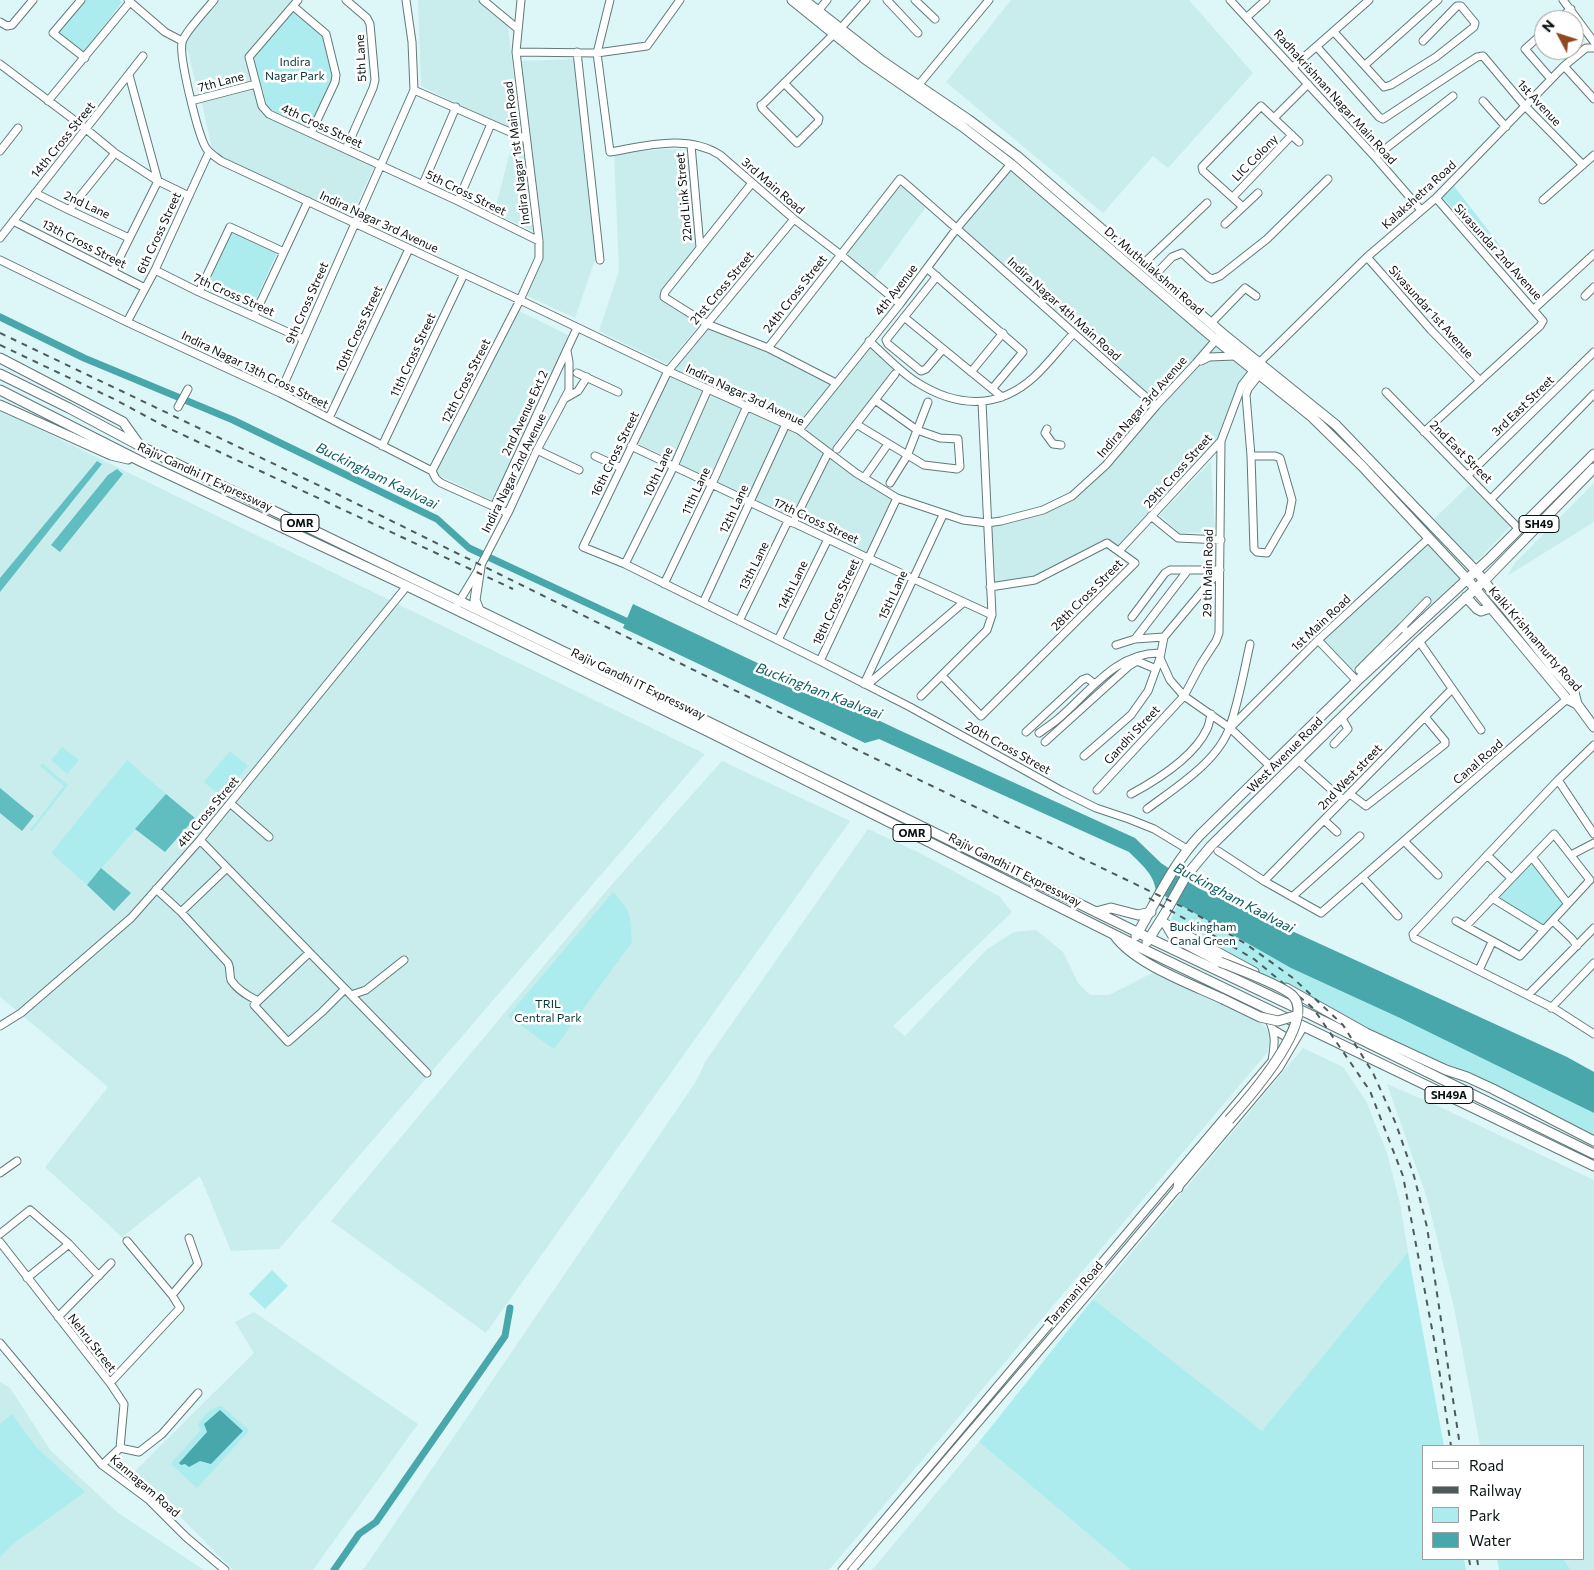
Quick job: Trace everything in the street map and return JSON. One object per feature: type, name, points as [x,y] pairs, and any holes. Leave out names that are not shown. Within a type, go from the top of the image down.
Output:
[{"type":"main road","name":"Dr. Muthulakshmi Road","points":[[792,0],[837,31]]},
{"type":"main road","name":"Dr. Muthulakshmi Road","points":[[804,0],[818,11],[865,59],[886,68],[915,89],[1011,164],[1219,336],[1259,363],[1336,425],[1484,581]]},
{"type":"main road","name":"Dr. Muthulakshmi Road","points":[[915,89],[969,120],[1017,156],[1211,323],[1235,356],[1312,417],[1335,438],[1475,588]]},
{"type":"main road","points":[[3,360],[123,422],[140,446]]},
{"type":"main road","name":"Rajiv Gandhi IT Expressway","points":[[0,374],[1143,949],[1304,1026]]},
{"type":"main road","name":"Rajiv Gandhi IT Expressway","points":[[0,390],[142,462],[408,586],[457,605],[479,610],[1138,933],[1207,964],[1436,1076]]},
{"type":"main road","points":[[0,405],[112,455],[142,462]]},
{"type":"main road","name":"SH49","points":[[1467,579],[1594,454]]},
{"type":"main road","name":"SH49","points":[[1466,597],[1593,472]]},
{"type":"main road","points":[[479,610],[474,600],[480,568]]},
{"type":"main road","name":"West Avenue Road","points":[[1132,943],[1151,912],[1173,868],[1187,849],[1406,630],[1467,579]]},
{"type":"main road","name":"Kalki Krishnamurty Road","points":[[1484,581],[1574,692],[1577,704],[1594,727]]},
{"type":"main road","name":"Kalki Krishnamurty Road","points":[[1475,588],[1567,699],[1577,704]]},
{"type":"main road","points":[[1466,597],[1481,612],[1490,608]]},
{"type":"main road","name":"West Avenue Road","points":[[1143,949],[1149,938],[1164,923],[1173,899],[1186,876],[1211,846],[1419,640],[1466,597]]},
{"type":"main road","points":[[1096,912],[1111,908],[1138,915],[1151,912]]},
{"type":"main road","points":[[1164,923],[1174,938],[1220,962],[1290,994],[1298,1004],[1298,1015],[1288,1040],[1274,1064],[1179,1180],[1178,1188]]},
{"type":"main road","points":[[1164,923],[1218,954],[1292,991],[1366,1034],[1493,1089],[1594,1141]]},
{"type":"main road","points":[[1114,934],[1121,945],[1141,960],[1260,1017],[1278,1021],[1298,1015]]},
{"type":"main road","points":[[1159,943],[1174,938]]},
{"type":"main road","name":"SH49A","points":[[1304,1026],[1594,1166]]},
{"type":"main road","points":[[1436,1076],[1446,1070]]},
{"type":"main road","name":"SH49A","points":[[1436,1076],[1594,1154]]},
{"type":"main road","points":[[1448,1095],[1454,1085]]},
{"type":"main road","points":[[1469,1105],[1474,1095]]},
{"type":"street","points":[[0,22],[4,26],[12,25],[33,0]]},
{"type":"street","points":[[81,0],[53,33],[84,58]]},
{"type":"street","points":[[209,152],[203,142],[191,101],[181,52],[182,41],[214,0]]},
{"type":"street","name":"5th Lane","points":[[346,0],[370,24],[375,80],[346,149]]},
{"type":"street","points":[[408,0],[414,90],[456,107],[526,140]]},
{"type":"street","name":"Indira Nagar 1st Main Road","points":[[520,300],[539,258],[539,241],[516,52],[521,0]]},
{"type":"street","points":[[597,53],[610,0]]},
{"type":"street","points":[[516,52],[597,53],[647,46],[680,0]]},
{"type":"street","points":[[818,11],[827,0]]},
{"type":"street","points":[[784,83],[819,118],[818,122],[797,143],[761,106],[866,0]]},
{"type":"street","points":[[915,0],[935,19]]},
{"type":"street","points":[[915,89],[989,0]]},
{"type":"street","name":"Radhakrishnan Nagar Main Road","points":[[1230,0],[1375,157],[1421,210]]},
{"type":"street","points":[[1247,17],[1266,0]]},
{"type":"street","points":[[1293,67],[1369,0]]},
{"type":"street","points":[[1365,65],[1438,0]]},
{"type":"street","points":[[1562,0],[1571,9],[1594,42]]},
{"type":"street","points":[[48,101],[129,1],[165,32],[182,41]]},
{"type":"street","points":[[487,1],[518,30]]},
{"type":"street","points":[[889,1],[918,33]]},
{"type":"street","points":[[295,3],[326,34],[336,79],[311,133]]},
{"type":"street","name":"4th Cross Street","points":[[295,3],[249,57],[262,106],[269,114],[382,166]]},
{"type":"street","points":[[1334,32],[1384,86],[1392,85],[1436,57],[1474,27],[1475,23],[1461,6],[1457,6],[1423,41]]},
{"type":"street","points":[[1534,41],[1525,49],[1534,59]]},
{"type":"street","name":"1st Avenue","points":[[1316,47],[1378,117],[1383,119],[1481,56],[1485,58],[1525,106],[1583,165]]},
{"type":"street","name":"Kalakshetra Road","points":[[1259,363],[1367,257],[1436,198],[1564,66],[1586,48],[1594,48]]},
{"type":"street","points":[[577,52],[600,260]]},
{"type":"street","name":"3rd Main Road","points":[[597,53],[610,152],[667,143],[683,143],[711,150],[720,155],[794,219],[900,304]]},
{"type":"street","name":"14th Cross Street","points":[[0,238],[143,56]]},
{"type":"street","points":[[1535,60],[1551,79]]},
{"type":"street","points":[[0,64],[115,153],[158,181],[189,196]]},
{"type":"street","points":[[1564,66],[1594,99]]},
{"type":"street","points":[[113,271],[158,181],[129,74]]},
{"type":"street","name":"7th Lane","points":[[191,101],[256,84]]},
{"type":"street","points":[[1274,118],[1308,84]]},
{"type":"street","name":"9th Cross Street","points":[[280,392],[382,166],[414,90]]},
{"type":"street","points":[[1375,157],[1453,96]]},
{"type":"street","points":[[1483,101],[1506,127]]},
{"type":"street","points":[[1243,207],[1203,171],[1202,167],[1259,106],[1264,108],[1299,142]]},
{"type":"street","points":[[423,184],[456,107]]},
{"type":"street","points":[[458,201],[491,124]]},
{"type":"street","points":[[0,151],[18,128]]},
{"type":"street","name":"LIC Colony","points":[[1233,197],[1292,135]]},
{"type":"street","name":"22nd Link Street","points":[[691,145],[700,247]]},
{"type":"street","name":"6th Cross Street","points":[[127,322],[155,270],[209,152]]},
{"type":"street","name":"Indira Nagar 3rd Avenue","points":[[209,152],[221,161],[668,371],[799,430],[864,478],[897,498],[962,520],[987,523],[1043,510],[1072,496],[1106,465],[1219,336]]},
{"type":"street","points":[[69,210],[115,153]]},
{"type":"street","points":[[1543,200],[1594,155]]},
{"type":"street","name":"4th Avenue","points":[[799,430],[900,304],[957,228],[1011,164]]},
{"type":"street","name":"5th Cross Street","points":[[382,166],[539,241]]},
{"type":"street","points":[[1155,275],[1172,257],[1182,253],[1208,278],[1212,279],[1220,276],[1267,239],[1328,179]]},
{"type":"street","name":"Indira Nagar 4th Main Road","points":[[841,255],[900,180],[957,228],[1073,334],[1156,406]]},
{"type":"street","points":[[752,183],[665,292],[664,297],[707,324],[768,348],[836,383]]},
{"type":"street","name":"2nd Lane","points":[[35,193],[129,238]]},
{"type":"street","points":[[1225,224],[1258,193]]},
{"type":"street","name":"Sivasundar 2nd Avenue","points":[[1436,198],[1543,321],[1540,326],[1480,381]]},
{"type":"street","points":[[254,316],[308,201]]},
{"type":"street","points":[[1143,264],[1207,203]]},
{"type":"street","name":"21st Cross Street","points":[[668,371],[794,219]]},
{"type":"street","name":"13th Cross Street","points":[[13,221],[146,288]]},
{"type":"street","points":[[199,292],[230,227],[284,252]]},
{"type":"street","name":"10th Cross Street","points":[[330,418],[409,248]]},
{"type":"street","points":[[1534,309],[1594,254]]},
{"type":"street","name":"24th Cross Street","points":[[768,348],[841,255]]},
{"type":"street","name":"Sivasundar 1st Avenue","points":[[1367,257],[1431,330],[1480,381]]},
{"type":"street","name":"Indira Nagar 13th Cross Street","points":[[0,260],[127,322],[280,392],[432,472],[440,483],[508,513]]},
{"type":"street","points":[[927,268],[1024,352],[992,389]]},
{"type":"street","name":"7th Cross Street","points":[[155,270],[303,339]]},
{"type":"street","name":"11th Cross Street","points":[[382,446],[464,274]]},
{"type":"street","points":[[937,276],[887,338],[887,342],[919,370],[926,369],[943,349]]},
{"type":"street","points":[[1585,296],[1594,287]]},
{"type":"street","points":[[1211,323],[1242,290],[1247,289],[1256,296]]},
{"type":"street","name":"12th Cross Street","points":[[432,472],[520,300]]},
{"type":"street","points":[[904,317],[1002,397]]},
{"type":"street","name":"2nd Avenue Ext 2","points":[[494,508],[577,328]]},
{"type":"street","points":[[971,372],[1003,333]]},
{"type":"street","points":[[869,341],[917,383],[946,398],[982,402],[1006,396],[1034,377],[1073,334]]},
{"type":"street","name":"Indira Nagar 2nd Avenue","points":[[457,605],[480,568],[537,450],[569,390],[569,362],[566,351]]},
{"type":"street","name":"3rd East Street","points":[[1468,475],[1594,352]]},
{"type":"street","points":[[1196,363],[1209,357],[1235,356]]},
{"type":"street","name":"16th Cross Street","points":[[583,547],[668,371]]},
{"type":"street","points":[[578,373],[618,392]]},
{"type":"street","name":"29th Cross Street","points":[[1118,550],[1221,441],[1242,385],[1248,383],[1256,373]]},
{"type":"street","points":[[837,449],[895,374]]},
{"type":"street","points":[[564,399],[578,391],[587,377]]},
{"type":"street","points":[[1424,432],[1480,381]]},
{"type":"street","points":[[1248,383],[1246,395],[1251,456],[1254,548],[1257,552],[1267,553],[1289,515],[1292,500],[1280,458],[1275,456],[1251,456]]},
{"type":"street","points":[[178,407],[188,389]]},
{"type":"street","name":"10th Lane","points":[[625,564],[674,465],[708,389]]},
{"type":"street","name":"2nd East Street","points":[[1386,392],[1519,529]]},
{"type":"street","points":[[1491,499],[1594,394]]},
{"type":"street","points":[[856,424],[924,465],[957,469],[960,467],[958,439],[940,438],[917,430],[875,400]]},
{"type":"street","points":[[890,483],[907,456],[928,402]]},
{"type":"street","points":[[921,696],[987,630],[992,615],[982,402]]},
{"type":"street","name":"11th Lane","points":[[664,584],[712,484],[746,406]]},
{"type":"street","name":"12th Lane","points":[[703,603],[786,424]]},
{"type":"street","points":[[1047,429],[1048,439],[1053,444],[1061,445]]},
{"type":"street","name":"29 th Main Road","points":[[1184,696],[1216,641],[1218,633],[1221,441]]},
{"type":"street","points":[[864,478],[888,444]]},
{"type":"street","name":"17th Cross Street","points":[[632,446],[992,615]]},
{"type":"street","points":[[537,450],[579,470]]},
{"type":"street","name":"13th Lane","points":[[739,621],[828,453]]},
{"type":"street","points":[[594,456],[621,468]]},
{"type":"street","name":"18th Cross Street","points":[[820,661],[897,498]]},
{"type":"street","name":"15th Lane","points":[[865,685],[943,515]]},
{"type":"street","points":[[1151,516],[1178,538],[1220,540]]},
{"type":"street","name":"1st Main Road","points":[[1230,728],[1318,640],[1429,538]]},
{"type":"street","name":"14th Lane","points":[[778,640],[828,539]]},
{"type":"street","name":"28th Cross Street","points":[[942,676],[981,716],[1135,563],[1107,543],[1035,580],[990,587]]},
{"type":"street","name":"20th Cross Street","points":[[583,547],[625,564],[778,640],[926,716],[1062,791],[1096,808],[1129,818],[1154,829],[1187,849]]},
{"type":"street","points":[[1132,617],[1170,570],[1220,570]]},
{"type":"street","points":[[1135,639],[1188,570]]},
{"type":"street","points":[[1084,756],[1131,715],[1148,691],[1164,637],[1220,570]]},
{"type":"street","name":"4th Cross Street","points":[[0,1026],[21,1013],[131,918],[200,840],[408,586]]},
{"type":"street","points":[[1359,670],[1406,630],[1427,601]]},
{"type":"street","points":[[865,685],[964,602]]},
{"type":"street","points":[[1116,645],[1135,639],[1164,637]]},
{"type":"street","points":[[1318,640],[1357,681]]},
{"type":"street","points":[[1419,640],[1481,730]]},
{"type":"street","points":[[1147,808],[1203,766],[1220,744],[1230,728],[1250,644]]},
{"type":"street","points":[[1039,733],[1059,718],[1095,684],[1120,664],[1148,653],[1159,656]]},
{"type":"street","points":[[1159,656],[1170,680],[1184,696],[1230,728],[1271,767]]},
{"type":"street","points":[[1044,742],[1129,666],[1138,661],[1156,669]]},
{"type":"street","points":[[1026,732],[1082,680],[1087,678],[1095,684]]},
{"type":"street","name":"2nd West street","points":[[1264,881],[1452,689]]},
{"type":"street","name":"Gandhi Street","points":[[1097,790],[1184,696]]},
{"type":"street","name":"Canal Road","points":[[1218,851],[1264,881],[1321,913],[1567,699]]},
{"type":"street","points":[[1131,794],[1174,766],[1187,755],[1199,741],[1206,729],[1211,714]]},
{"type":"street","points":[[1334,744],[1348,728],[1341,717]]},
{"type":"street","points":[[1350,794],[1366,806],[1445,744],[1445,741],[1425,717]]},
{"type":"street","points":[[1593,1032],[1528,995],[1414,938],[1413,934],[1558,780],[1594,745]]},
{"type":"street","points":[[1298,760],[1343,800]]},
{"type":"street","points":[[1558,780],[1594,834]]},
{"type":"street","points":[[230,803],[269,837]]},
{"type":"street","points":[[1324,820],[1337,832]]},
{"type":"street","points":[[1456,920],[1492,942],[1520,956],[1590,880],[1554,834],[1466,926]]},
{"type":"street","points":[[1292,897],[1360,836]]},
{"type":"street","points":[[200,840],[427,1073]]},
{"type":"street","points":[[1404,841],[1438,875]]},
{"type":"street","points":[[1571,855],[1594,843]]},
{"type":"street","points":[[1487,855],[1512,878]]},
{"type":"street","points":[[1532,857],[1568,904]]},
{"type":"street","points":[[181,912],[227,868]]},
{"type":"street","points":[[1362,877],[1398,916]]},
{"type":"street","points":[[156,889],[181,912],[228,963],[230,978],[236,986],[258,1002]]},
{"type":"street","points":[[1492,898],[1544,930]]},
{"type":"street","points":[[1553,921],[1572,938],[1576,946]]},
{"type":"street","points":[[1528,995],[1594,928]]},
{"type":"street","points":[[1479,970],[1492,942]]},
{"type":"street","points":[[309,953],[254,1005],[288,1042],[345,989]]},
{"type":"street","points":[[351,995],[366,990],[404,960]]},
{"type":"street","points":[[1551,1008],[1594,962]]},
{"type":"street","points":[[1264,1006],[1274,1030],[1295,1042]]},
{"type":"street","name":"Taramani Road","points":[[852,1570],[1279,1068],[1304,1026]]},
{"type":"street","name":"Taramani Road","points":[[842,1570],[1272,1061],[1276,1042],[1274,1030]]},
{"type":"street","points":[[1,1171],[17,1161]]},
{"type":"street","points":[[0,1234],[30,1210],[70,1244],[99,1276]]},
{"type":"street","points":[[172,1295],[198,1264],[188,1238]]},
{"type":"street","points":[[110,1384],[180,1308],[172,1295],[127,1241]]},
{"type":"street","name":"Nehru Street","points":[[0,1242],[124,1404],[120,1448]]},
{"type":"street","points":[[27,1278],[70,1244]]},
{"type":"street","points":[[58,1317],[111,1263]]},
{"type":"street","name":"Kannagam Road","points":[[0,1343],[102,1465],[149,1500],[186,1537],[225,1570]]},
{"type":"street","points":[[102,1465],[120,1448],[139,1452],[162,1434],[198,1393]]},
{"type":"shaded area","points":[[213,0],[297,0],[249,55],[255,82],[199,97],[188,52],[179,38]]},
{"type":"shaded area","points":[[418,0],[478,0],[508,26],[520,134],[421,86]]},
{"type":"shaded area","points":[[1011,0],[1189,0],[1253,73],[1168,168],[1153,156],[1103,213],[946,82]]},
{"type":"shaded area","points":[[574,59],[596,257],[575,318],[519,292],[540,254],[519,61]]},
{"type":"shaded area","points":[[257,88],[266,112],[375,164],[351,218],[213,154],[202,103]]},
{"type":"shaded area","points":[[514,137],[526,142],[539,234],[494,213]]},
{"type":"shaded area","points":[[667,149],[693,150],[698,247],[662,295],[706,316],[667,364],[599,331],[619,271],[614,154]]},
{"type":"shaded area","points":[[1011,164],[1253,371],[1246,380],[1221,441],[1119,551],[1107,543],[1035,580],[990,587],[987,523],[1043,510],[1072,496],[1106,465],[1156,406],[957,228]]},
{"type":"shaded area","points":[[900,179],[928,204],[872,281],[841,255]]},
{"type":"shaded area","points":[[515,309],[570,336],[494,501],[434,473]]},
{"type":"shaded area","points":[[710,321],[833,383],[797,428],[671,370]]},
{"type":"shaded area","points":[[869,341],[903,370],[829,453],[897,498],[868,558],[675,465],[708,390],[799,430]]},
{"type":"shaded area","points":[[668,375],[703,392],[673,460],[636,443]]},
{"type":"shaded area","points":[[0,410],[705,754],[279,1249],[231,1251],[200,1176],[122,1237],[45,1167],[108,1087],[0,997]]},
{"type":"shaded area","points":[[97,461],[102,464],[0,592],[0,578]]},
{"type":"shaded area","points":[[1211,461],[1215,532],[1179,533],[1160,515]]},
{"type":"shaded area","points":[[117,469],[123,474],[60,552],[51,545],[108,475]]},
{"type":"shaded area","points":[[1594,483],[1594,522],[1507,576],[1515,563]]},
{"type":"shaded area","points":[[1469,485],[1511,526],[1478,560],[1470,560],[1434,519]]},
{"type":"shaded area","points":[[1428,544],[1463,581],[1356,681],[1317,640]]},
{"type":"shaded area","points":[[722,761],[850,821],[486,1333],[331,1221],[607,890]]},
{"type":"shaded area","points":[[0,788],[34,816],[22,831],[0,813]]},
{"type":"shaded area","points":[[166,794],[195,818],[165,852],[135,829]]},
{"type":"shaded area","points":[[868,829],[920,853],[999,896],[1012,912],[893,1026],[905,1036],[987,949],[1014,932],[1036,930],[1063,952],[1078,983],[1090,995],[1109,995],[1154,972],[1262,1023],[1271,1035],[1267,1053],[829,1570],[363,1570],[697,1080],[705,1062]]},
{"type":"shaded area","points":[[101,868],[131,893],[114,911],[87,885]]},
{"type":"shaded area","points":[[1303,1048],[1343,1067],[1366,1101],[1387,1153],[1400,1203],[1408,1252],[1262,1432],[1093,1299]]},
{"type":"shaded area","points":[[1387,1084],[1594,1180],[1594,1570],[1571,1570],[1564,1560],[1584,1560],[1584,1445],[1480,1445],[1454,1307],[1427,1198]]},
{"type":"shaded area","points":[[254,1312],[418,1424],[313,1570],[233,1570],[135,1471],[254,1353],[235,1322]]},
{"type":"shaded area","points":[[0,1382],[10,1388],[51,1451],[117,1512],[204,1570],[0,1570]]},
{"type":"shaded area","points":[[979,1442],[1131,1570],[872,1570]]},
{"type":"green space","points":[[85,0],[120,0],[122,2],[83,54],[57,33]]},
{"type":"green space","name":"Indira Nagar Park","points":[[293,7],[325,34],[335,78],[313,130],[268,108],[253,57]]},
{"type":"green space","points":[[1454,186],[1542,300],[1538,305],[1442,197]]},
{"type":"green space","points":[[233,230],[278,251],[251,310],[206,289]]},
{"type":"green space","points":[[62,747],[79,760],[67,774],[51,760]]},
{"type":"green space","points":[[230,751],[248,766],[222,797],[204,782]]},
{"type":"green space","points":[[127,760],[166,794],[87,885],[51,853]]},
{"type":"green space","points":[[42,763],[68,785],[32,831],[30,830],[64,786],[40,766]]},
{"type":"green space","points":[[1531,860],[1564,904],[1543,926],[1496,897]]},
{"type":"green space","name":"TRIL Central Park","points":[[613,892],[624,904],[629,914],[632,942],[554,1049],[508,1016]]},
{"type":"green space","name":"Buckingham Canal Green","points":[[1178,903],[1292,968],[1400,1018],[1594,1113],[1594,1137],[1349,1022],[1243,967],[1172,925],[1171,919]]},
{"type":"green space","points":[[1408,1252],[1444,1445],[1422,1445],[1422,1560],[1464,1560],[1466,1570],[1131,1570],[979,1442],[1093,1299],[1262,1431]]},
{"type":"green space","points":[[272,1270],[288,1286],[265,1309],[249,1294]]},
{"type":"green space","points":[[221,1406],[248,1429],[248,1432],[197,1488],[172,1465],[172,1462],[201,1430],[198,1425],[205,1415],[214,1408]]},
{"type":"green space","points":[[12,1414],[36,1447],[85,1492],[14,1543],[0,1557],[0,1424]]},
{"type":"green space","points":[[1497,1560],[1564,1560],[1571,1570],[1499,1570]]},
{"type":"water","points":[[633,604],[899,730],[1135,838],[1161,863],[1198,888],[1567,1057],[1594,1072],[1594,1113],[1400,1018],[1291,968],[1156,891],[1150,874],[1129,852],[879,739],[865,743],[623,628]]},
{"type":"water","points":[[220,1410],[243,1431],[211,1464],[200,1461],[189,1467],[185,1464],[181,1465],[179,1463],[207,1432],[204,1424]]},
{"type":"waterway","name":"Buckingham Kaalvaai","points":[[0,317],[84,358],[233,420],[437,519],[469,548],[632,624]]},
{"type":"waterway","points":[[334,1570],[359,1534],[376,1522],[505,1336],[510,1308]]},
{"type":"railway","points":[[0,333],[341,496],[789,717],[1189,910],[1246,944],[1293,978],[1343,1025],[1373,1073],[1396,1124],[1414,1176],[1427,1227],[1460,1445]]},
{"type":"railway","points":[[0,345],[114,399],[166,427],[513,589]]},
{"type":"railway","points":[[1149,898],[1254,959],[1313,1008],[1370,1091],[1403,1176],[1436,1350],[1451,1445]]},
{"type":"railway","points":[[1469,1560],[1471,1570]]},
{"type":"railway","points":[[1477,1560],[1479,1570]]}]
